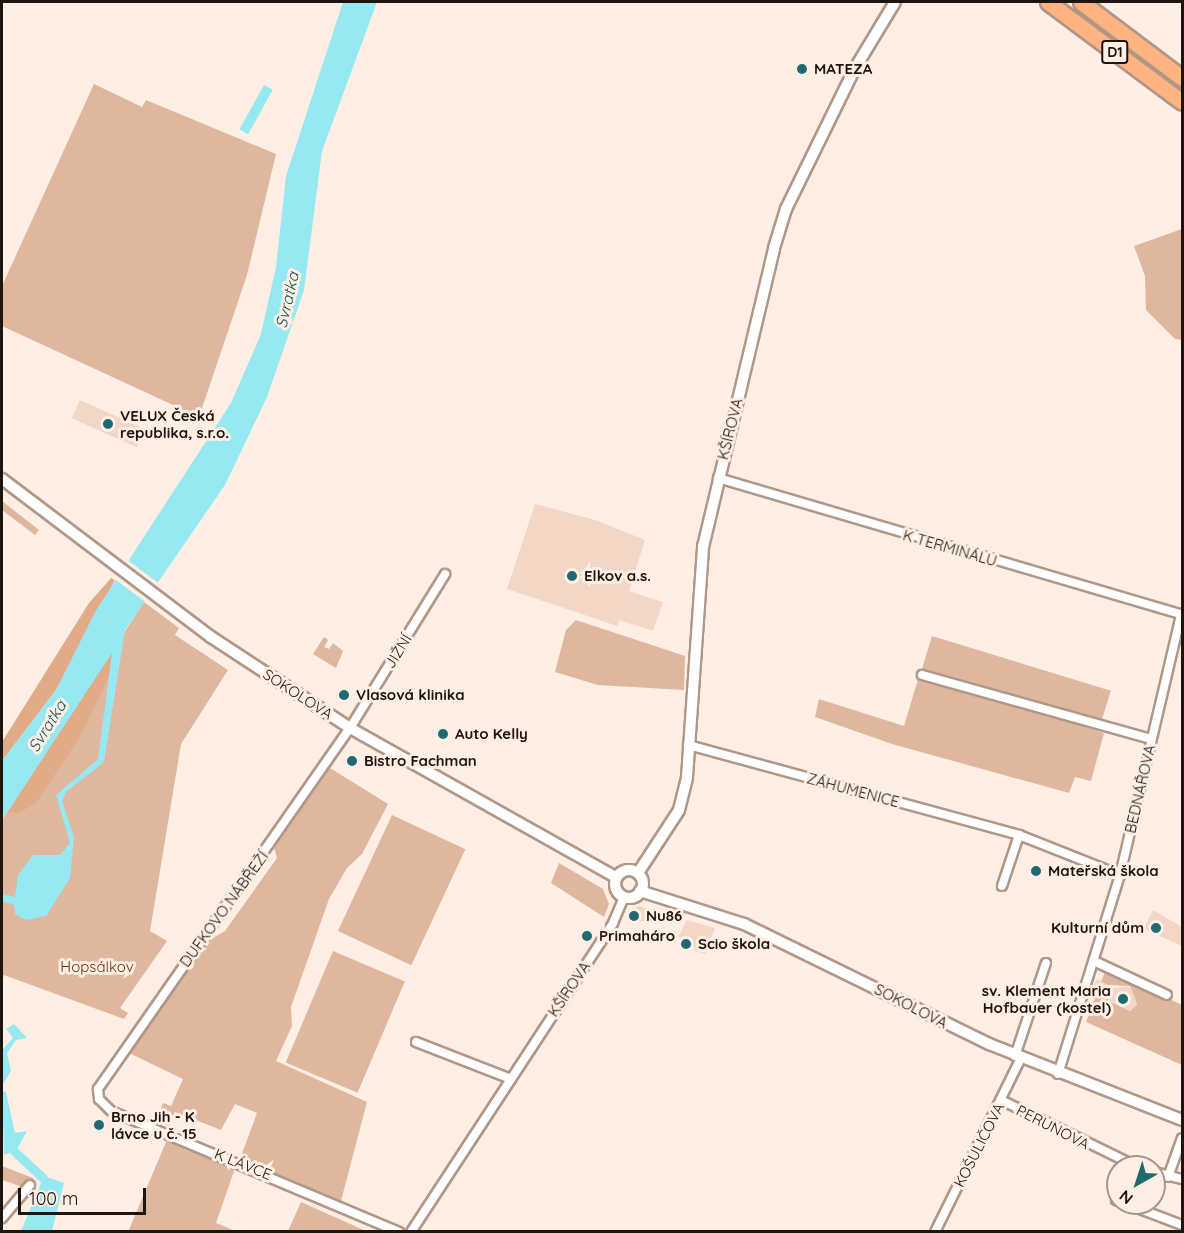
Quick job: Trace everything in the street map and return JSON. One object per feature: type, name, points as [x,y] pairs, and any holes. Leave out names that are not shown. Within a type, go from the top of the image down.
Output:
[{"type":"highway","name":"D1","points":[[1048,2],[1182,102]]},
{"type":"highway","name":"D1","points":[[1081,2],[1182,78]]},
{"type":"street","name":"KŠÍROVA","points":[[638,873],[679,810],[688,745],[702,555],[718,478],[786,209],[854,70],[895,2]]},
{"type":"street","name":"K TERMINÁLU","points":[[718,478],[1182,615]]},
{"type":"street","name":"SOKOLOVA","points":[[2,479],[165,603],[350,728],[616,877]]},
{"type":"street","name":"JIŽNÍ","points":[[350,728],[445,574]]},
{"type":"street","name":"BEDNÁŘOVA","points":[[1058,1074],[1096,962],[1120,875],[1182,615]]},
{"type":"street","points":[[922,675],[1151,739]]},
{"type":"street","name":"DUFKOVO NÁBŘEŽÍ","points":[[98,1089],[350,728]]},
{"type":"street","name":"ZÁHUMENICE","points":[[688,745],[1019,835],[1120,875]]},
{"type":"street","points":[[1002,886],[1019,835]]},
{"type":"street","points":[[624,870],[638,873],[640,891],[624,897],[616,888],[616,877],[624,870]]},
{"type":"street","name":"SOKOLOVA","points":[[640,891],[759,931],[1018,1057],[1182,1120]]},
{"type":"street","name":"KŠÍROVA","points":[[411,1232],[614,923],[624,897]]},
{"type":"street","points":[[1096,962],[1167,995]]},
{"type":"street","points":[[1018,1057],[1046,963]]},
{"type":"street","points":[[416,1042],[511,1079]]},
{"type":"street","name":"KOŠULIČOVA","points":[[936,1231],[1001,1100],[1018,1057]]},
{"type":"street","name":"K LÁVCE","points":[[98,1089],[99,1099],[111,1111],[399,1232]]},
{"type":"street","name":"PERUNOVA","points":[[1001,1100],[1113,1155]]},
{"type":"street","points":[[1182,1138],[1168,1177],[1182,1179]]},
{"type":"street","points":[[2,1218],[30,1185]]},
{"type":"street","points":[[1156,1215],[1182,1225]]},
{"type":"green space","points":[[94,84],[142,107],[146,100],[276,154],[247,275],[199,417],[2,326],[2,286]]},
{"type":"green space","points":[[1182,229],[1182,340],[1175,339],[1146,310],[1145,276],[1134,246]]},
{"type":"green space","points":[[2,501],[39,530],[35,535],[2,510]]},
{"type":"green space","name":"Hopsálkov","points":[[144,602],[179,628],[175,635],[228,670],[181,744],[150,931],[167,941],[120,1008],[128,1013],[124,1019],[4,975],[2,982],[2,820]]},
{"type":"green space","points":[[576,620],[685,656],[684,690],[598,685],[555,672],[566,630]]},
{"type":"green space","points":[[932,636],[1111,691],[1100,726],[921,671]]},
{"type":"green space","points":[[324,637],[328,640],[324,647],[329,649],[333,643],[343,651],[336,668],[313,654]]},
{"type":"green space","points":[[919,676],[1104,733],[1091,781],[1075,777],[1069,793],[892,744],[815,717],[819,699],[904,726]]},
{"type":"green space","points":[[330,768],[388,804],[362,854],[347,868],[329,899],[291,1007],[292,1026],[276,1061],[367,1102],[341,1201],[240,1159],[257,1113],[235,1104],[221,1130],[175,1112],[169,1126],[156,1121],[163,1103],[171,1106],[183,1079],[127,1052],[206,942],[225,931],[277,858],[274,848]]},
{"type":"green space","points":[[392,815],[465,849],[411,965],[338,931]]},
{"type":"green space","points":[[559,863],[603,889],[609,904],[604,917],[551,883]]},
{"type":"green space","points":[[333,951],[405,981],[358,1093],[286,1062]]},
{"type":"green space","points":[[1106,969],[1182,1005],[1182,1065],[1086,1022]],"holes":[[[1107,985],[1130,986],[1137,1004],[1130,1011],[1109,1001]]]},
{"type":"green space","points":[[171,1141],[235,1168],[216,1223],[235,1231],[128,1232],[166,1142]]},
{"type":"green space","points":[[2,1166],[33,1178],[36,1190],[27,1181],[23,1187],[2,1180]]},
{"type":"green space","points":[[301,1202],[366,1231],[288,1231]]},
{"type":"shaded area","points":[[111,578],[115,580],[56,690],[2,761],[2,742],[89,603]]},
{"type":"shaded area","points":[[112,651],[110,674],[81,735],[36,803],[19,813],[8,812]]},
{"type":"water","name":"Svratka","points":[[343,2],[377,2],[322,151],[304,290],[267,397],[225,485],[125,630],[104,762],[66,792],[62,801],[74,837],[70,878],[46,916],[26,920],[15,914],[14,905],[2,901],[2,894],[15,897],[18,875],[33,855],[60,855],[70,843],[56,795],[98,759],[112,653],[2,820],[2,761],[56,690],[95,612],[231,403],[261,334],[276,267],[286,176]]},
{"type":"water","points":[[264,85],[273,90],[248,134],[239,130]]},
{"type":"water","points":[[14,1024],[27,1038],[16,1040],[7,1053],[11,1071],[2,1086],[2,1050],[13,1038],[6,1029]]},
{"type":"water","points":[[2,1091],[6,1092],[15,1133],[27,1131],[16,1151],[4,1155]]},
{"type":"water","points":[[44,1176],[64,1183],[52,1231],[21,1231]]},
{"type":"pier","points":[[125,558],[160,584],[146,603],[111,576]]},
{"type":"building","name":"VELUX Česká republika, s.r.o.","points":[[80,400],[145,429],[137,447],[72,418]]},
{"type":"building","name":"Elkov a.s.","points":[[535,504],[595,520],[645,540],[629,591],[663,602],[653,631],[619,620],[617,626],[507,589]]},
{"type":"building","points":[[638,906],[655,911],[652,920],[635,922],[629,917]]},
{"type":"building","name":"Kulturní dům","points":[[1153,910],[1182,927],[1182,946],[1144,929]]},
{"type":"building","points":[[687,920],[715,928],[705,954],[695,951],[692,941],[678,937]]},
{"type":"building","name":"sv. Klement Maria Hofbauer (kostel)","points":[[1097,979],[1114,988],[1130,986],[1137,1004],[1130,1011],[1109,1000],[1111,994],[1094,985]]},
{"type":"waterway","points":[[15,1152],[43,1178]]},
{"type":"place","name":"MATEZA","points":[[802,69]]},
{"type":"place","name":"VELUX Česká republika, s.r.o.","points":[[108,424]]},
{"type":"place","name":"Elkov a.s.","points":[[572,576]]},
{"type":"place","name":"Vlasová klinika","points":[[344,695]]},
{"type":"place","name":"Auto Kelly","points":[[443,734]]},
{"type":"place","name":"Bistro Fachman","points":[[352,761]]},
{"type":"place","name":"Mateřská škola","points":[[1036,871]]},
{"type":"place","name":"Nu86","points":[[634,916]]},
{"type":"place","name":"Kulturní dům","points":[[1156,928]]},
{"type":"place","name":"Primaháro","points":[[587,936]]},
{"type":"place","name":"Scio škola","points":[[686,944]]},
{"type":"place","name":"sv. Klement Maria Hofbauer (kostel)","points":[[1123,999]]},
{"type":"place","name":"Brno Jih - K lávce u č. 15","points":[[99,1125]]}]
